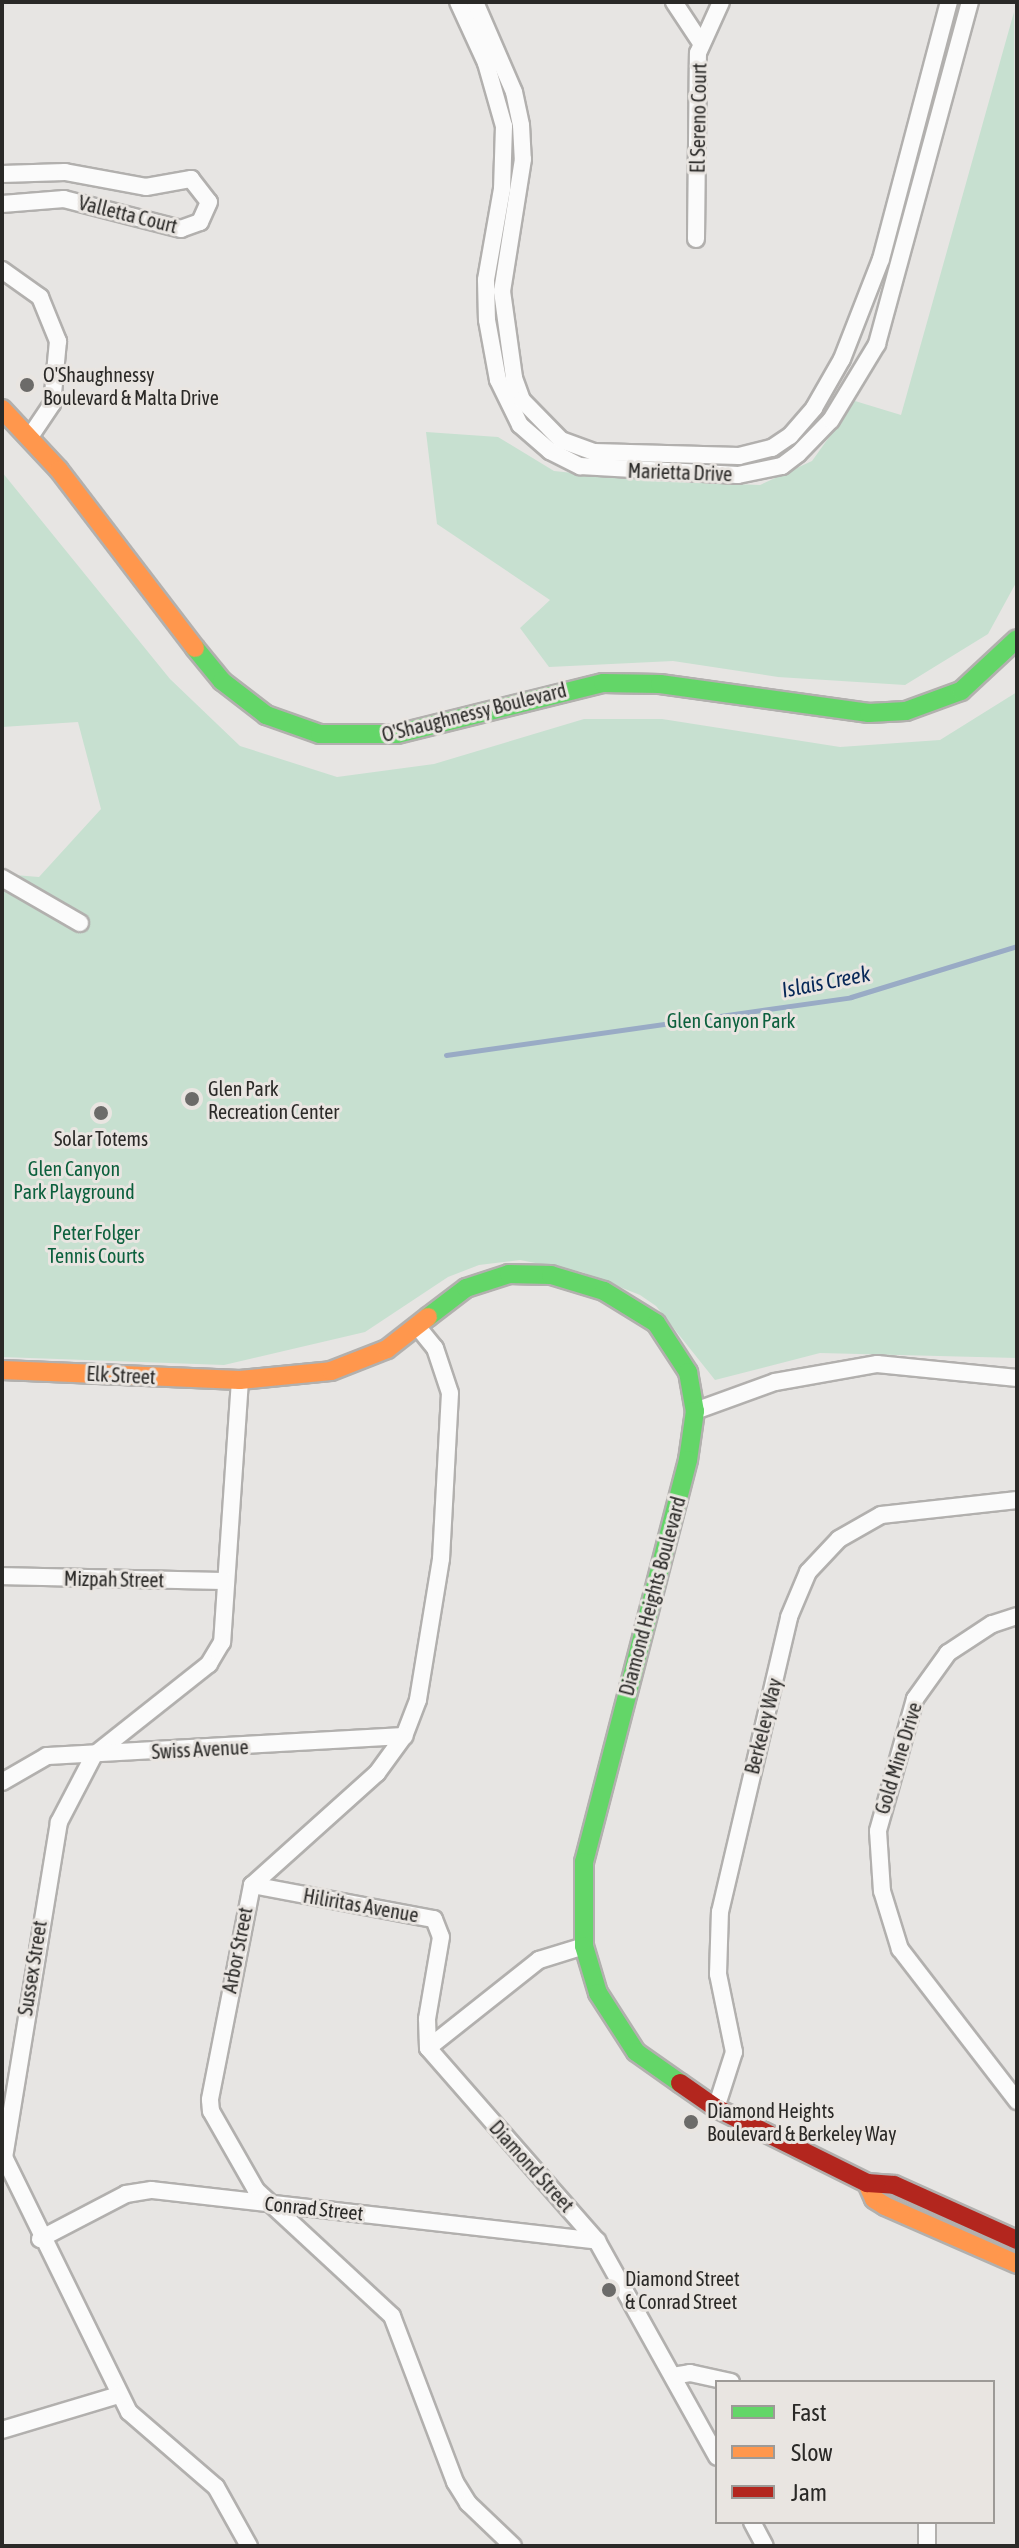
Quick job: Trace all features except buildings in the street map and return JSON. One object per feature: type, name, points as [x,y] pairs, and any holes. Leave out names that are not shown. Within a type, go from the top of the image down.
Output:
[{"type":"main road","name":"O'Shaughnessy Boulevard","points":[[2,409],[30,437],[222,681],[266,715],[320,734],[397,734],[548,693],[603,683],[660,684],[854,712],[906,711],[961,691],[1017,639]]},
{"type":"main road","name":"Diamond Heights Boulevard","points":[[240,1380],[350,1366],[387,1349],[466,1288],[509,1274],[551,1275],[604,1291],[641,1309],[669,1338],[688,1372],[695,1411],[688,1460],[590,1836],[582,1886],[584,1946],[598,1993],[636,2052],[716,2108],[867,2183],[894,2185],[1017,2240]]},
{"type":"main road","name":"Elk Street","points":[[2,1370],[240,1380]]},
{"type":"main road","name":"Diamond Heights Boulevard","points":[[867,2183],[874,2199],[885,2206],[1017,2264]]},
{"type":"street","name":"Marietta Drive","points":[[458,2],[486,63],[504,126],[502,189],[486,280],[491,351],[509,405],[564,460],[616,469],[738,475],[782,466],[798,454],[831,420],[877,344],[970,2]]},
{"type":"street","name":"Marietta Drive","points":[[475,2],[514,92],[521,125],[523,159],[506,246],[503,316],[522,400],[540,434],[594,452],[739,456],[772,448],[801,425],[842,359],[867,303],[949,2]]},
{"type":"street","points":[[674,2],[701,43]]},
{"type":"street","name":"El Sereno Court","points":[[696,239],[701,43],[721,2]]},
{"type":"street","name":"Valletta Court","points":[[2,174],[65,172],[146,187],[191,179],[209,202],[200,222],[181,229],[64,199],[2,204]]},
{"type":"street","points":[[2,270],[40,297],[58,341],[52,404],[30,437]]},
{"type":"street","points":[[2,878],[80,923]]},
{"type":"street","name":"Arbor Street","points":[[417,1326],[445,1370],[450,1393],[448,1468],[427,1652],[404,1736],[377,1773],[252,1885],[210,2100],[246,2176],[392,2316],[455,2482],[468,2503],[513,2546]]},
{"type":"street","points":[[695,1411],[775,1382],[866,1365],[910,1364],[1017,1378]]},
{"type":"street","name":"Sussex Street","points":[[240,1380],[218,1655],[94,1755],[54,1837],[4,2142],[8,2171],[119,2395],[143,2428],[216,2487],[249,2546]]},
{"type":"street","name":"Berkeley Way","points":[[716,2108],[734,2052],[718,1974],[720,1912],[789,1617],[802,1583],[839,1539],[881,1515],[1017,1500]]},
{"type":"street","name":"Mizpah Street","points":[[2,1576],[226,1581]]},
{"type":"street","name":"Gold Mine Drive","points":[[1017,1616],[992,1624],[948,1653],[915,1699],[878,1831],[882,1891],[900,1949],[1017,2101]]},
{"type":"street","name":"Swiss Avenue","points":[[2,1782],[47,1756],[404,1736]]},
{"type":"street","name":"Hiliritas Avenue","points":[[252,1885],[434,1919],[441,1937],[427,2019],[428,2048]]},
{"type":"street","points":[[428,2048],[539,1960],[584,1946]]},
{"type":"street","name":"Diamond Street","points":[[428,2048],[597,2241],[715,2453]]},
{"type":"street","name":"Conrad Street","points":[[40,2239],[138,2191],[270,2202],[597,2241]]},
{"type":"street","points":[[673,2376],[690,2373],[722,2380]]},
{"type":"street","points":[[2,2430],[119,2395]]},
{"type":"street","points":[[753,2524],[765,2546]]},
{"type":"street","points":[[927,2524],[927,2546]]},
{"type":"green space","points":[[1014,12],[1017,581],[988,634],[905,685],[778,677],[673,661],[549,667],[520,628],[550,600],[437,524],[426,432],[498,437],[554,471],[650,481],[760,485],[812,461],[855,401],[901,415]]},
{"type":"green space","name":"Glen Canyon Park","points":[[2,472],[170,679],[240,746],[337,777],[434,764],[584,719],[662,719],[840,747],[940,740],[1017,692],[1017,1358],[820,1353],[715,1380],[656,1306],[640,1295],[582,1272],[520,1260],[479,1265],[448,1277],[365,1332],[224,1365],[2,1357],[2,874],[39,877],[101,809],[78,722],[2,727]]},
{"type":"waterway","name":"Islais Creek","points":[[446,1055],[851,997],[1017,946]]},
{"type":"traffic: fast","points":[[195,648],[222,681],[266,715],[320,734],[397,734],[603,683],[660,684],[869,713],[906,711],[961,691],[1017,639]]},
{"type":"traffic: fast","points":[[428,1317],[466,1288],[509,1274],[551,1275],[604,1291],[656,1323],[688,1372],[695,1411],[688,1460],[584,1862],[584,1946],[598,1993],[636,2052],[680,2083]]},
{"type":"traffic: slow","points":[[2,409],[59,470],[195,648]]},
{"type":"traffic: slow","points":[[2,1370],[240,1380],[331,1371],[387,1349],[428,1317]]},
{"type":"traffic: slow","points":[[867,2183],[874,2199],[885,2206],[1017,2264]]},
{"type":"traffic: jam","points":[[680,2083],[716,2108],[867,2183],[894,2185],[1017,2240]]},
{"type":"place","name":"O'Shaughnessy Boulevard & Malta Drive","points":[[27,385]]},
{"type":"place","name":"Glen Park Recreation Center","points":[[192,1099]]},
{"type":"place","name":"Solar Totems","points":[[101,1113]]},
{"type":"place","name":"Diamond Heights Boulevard & Berkeley Way","points":[[691,2122]]},
{"type":"place","name":"Diamond Street & Conrad Street","points":[[609,2290]]},
{"type":"park label","name":"Glen Canyon Park Playground","points":[[74,1180]]},
{"type":"park label","name":"Peter Folger Tennis Courts","points":[[96,1244]]}]
